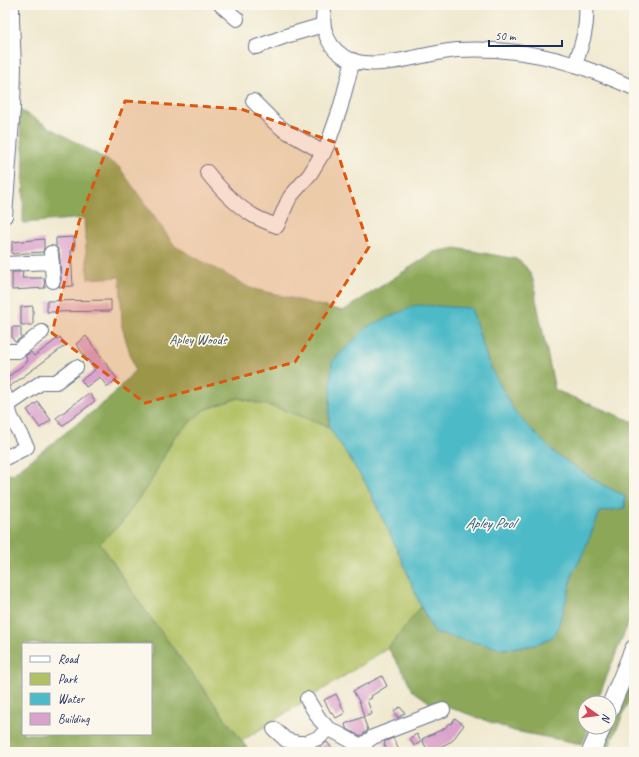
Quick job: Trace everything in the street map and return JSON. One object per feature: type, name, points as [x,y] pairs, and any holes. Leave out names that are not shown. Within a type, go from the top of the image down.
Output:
[{"type":"main road","points":[[615,695],[634,649]]},
{"type":"main road","points":[[592,752],[599,735]]},
{"type":"street","points":[[5,216],[8,151],[13,108],[14,67],[12,5]]},
{"type":"street","points":[[221,5],[237,19]]},
{"type":"street","points":[[325,5],[323,25],[326,35],[338,53],[349,59],[364,63],[379,64],[441,52],[483,49],[530,54],[575,64],[634,88]]},
{"type":"street","points":[[575,64],[585,31],[587,20],[586,5]]},
{"type":"street","points":[[256,47],[323,25]]},
{"type":"street","points":[[207,172],[216,184],[234,202],[253,216],[277,226],[290,197],[310,174],[324,153],[330,140],[353,60]]},
{"type":"street","points":[[253,101],[284,130],[297,139],[324,153]]},
{"type":"street","points":[[5,264],[51,258],[53,281]]},
{"type":"street","points":[[5,351],[18,351],[42,332]]},
{"type":"street","points":[[5,458],[27,447],[11,417],[6,400],[42,382],[56,382],[76,367]]},
{"type":"street","points":[[307,699],[320,720],[328,728],[364,749],[373,737],[443,710]]},
{"type":"street","points":[[274,729],[286,740],[306,743],[320,737],[328,728]]},
{"type":"highlighted area","points":[[125,101],[241,109],[334,142],[369,247],[295,362],[145,403],[52,333],[79,222]]},
{"type":"green space","name":"Apley Woods","points":[[18,109],[119,167],[175,246],[250,288],[343,311],[434,252],[456,248],[516,259],[526,267],[532,276],[535,287],[536,299],[555,390],[634,422],[634,609],[599,695],[577,695],[577,735],[586,735],[582,744],[514,731],[460,711],[429,702],[412,690],[388,648],[421,607],[435,633],[504,649],[535,645],[567,598],[573,572],[580,560],[600,512],[625,508],[625,496],[601,484],[556,454],[515,414],[489,365],[471,308],[332,362],[329,427],[281,409],[238,398],[204,410],[174,437],[151,481],[122,522],[100,543],[141,605],[250,752],[5,752],[5,475],[13,474],[110,398],[135,370],[122,327],[120,277],[88,279],[84,218],[23,223],[24,156]]},
{"type":"green space","points":[[238,398],[281,409],[329,427],[366,484],[403,562],[421,607],[388,648],[242,741],[141,605],[100,543],[110,531],[122,522],[151,481],[174,437],[204,410]]},
{"type":"green space","points":[[634,674],[634,689],[617,729],[617,715]]},
{"type":"green space","points":[[609,735],[614,735],[607,752],[602,752]]},
{"type":"water","name":"Apley Pool","points":[[416,305],[471,308],[489,365],[516,414],[556,454],[601,484],[625,496],[625,508],[600,512],[580,560],[573,572],[567,598],[556,633],[552,637],[535,645],[504,649],[435,633],[421,607],[403,562],[366,484],[329,427],[332,362],[367,327]]},
{"type":"building","points":[[74,237],[75,250],[71,251],[73,286],[59,287],[61,280],[60,261],[59,252],[56,247],[56,238]]},
{"type":"building","points":[[44,239],[43,252],[12,254],[12,242]]},
{"type":"building","points":[[12,272],[23,272],[22,278],[44,278],[45,288],[12,290]]},
{"type":"building","points":[[111,300],[111,311],[47,312],[47,301]]},
{"type":"building","points":[[33,306],[33,325],[21,325],[21,307]]},
{"type":"building","points":[[12,327],[21,327],[21,338],[15,342],[12,338]]},
{"type":"building","points":[[86,336],[117,379],[107,387],[100,377],[86,387],[81,380],[95,370],[76,344]]},
{"type":"building","points":[[60,337],[66,345],[9,387],[8,377],[28,361],[25,356],[31,352],[34,356]]},
{"type":"building","points":[[89,393],[95,401],[62,426],[56,418]]},
{"type":"building","points":[[38,402],[51,420],[40,428],[27,410]]},
{"type":"building","points":[[382,676],[387,686],[371,696],[372,698],[367,700],[372,714],[364,717],[360,703],[353,691]]},
{"type":"building","points":[[336,694],[345,713],[336,718],[332,712],[331,713],[324,700]]},
{"type":"building","points":[[400,707],[405,713],[398,718],[394,711]]},
{"type":"building","points":[[363,717],[368,730],[362,735],[359,736],[346,728],[345,724]]},
{"type":"building","points":[[455,718],[464,725],[452,741],[428,752],[422,739],[445,728],[449,723],[451,724]]},
{"type":"building","points":[[417,734],[421,742],[414,746],[410,738]]},
{"type":"building","points":[[393,738],[400,752],[388,752],[384,744],[384,742]]},
{"type":"building","points":[[327,742],[335,752],[313,752],[321,746]]}]
